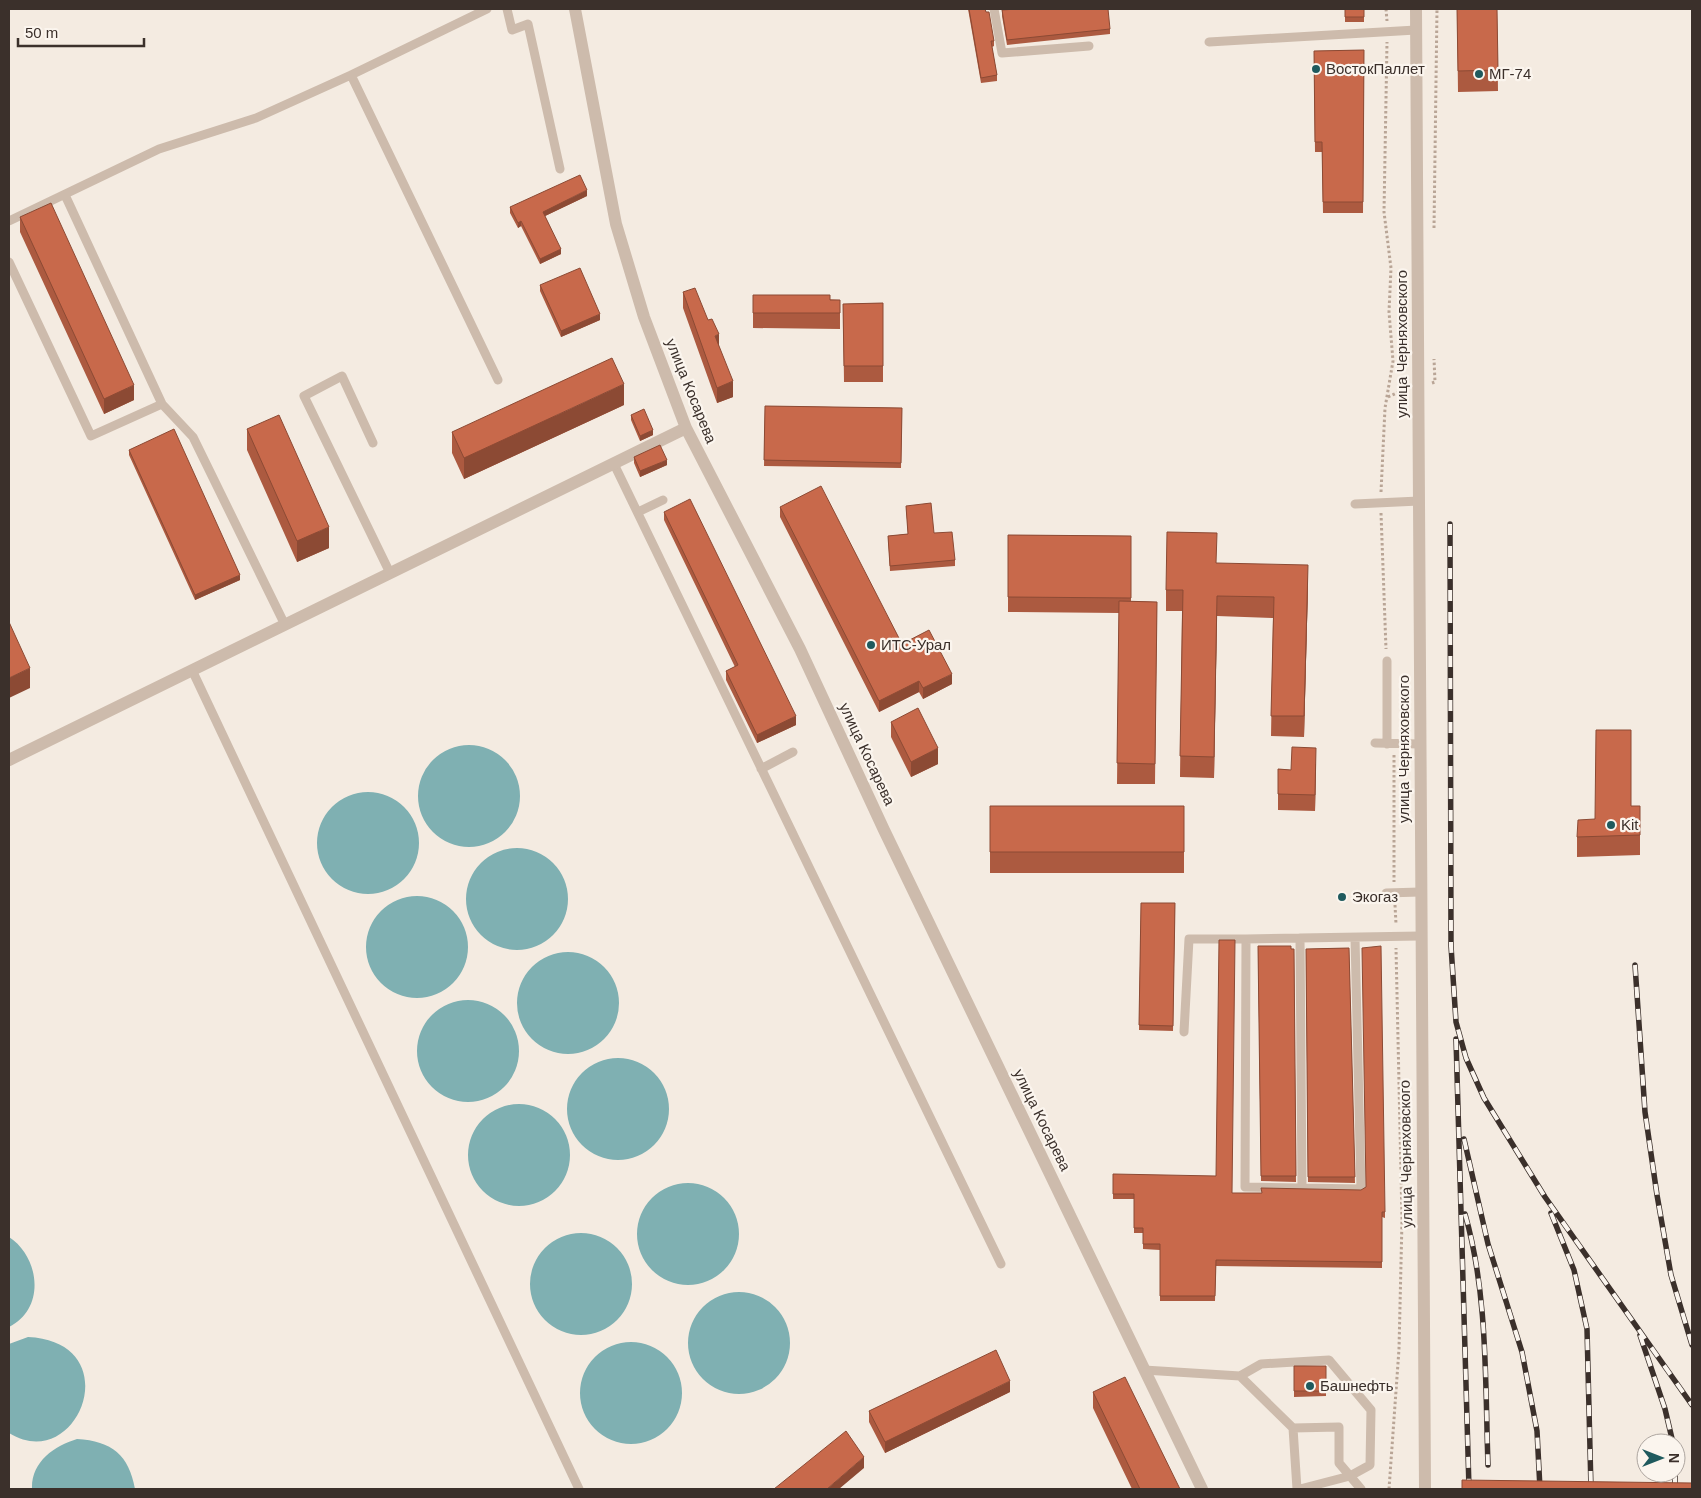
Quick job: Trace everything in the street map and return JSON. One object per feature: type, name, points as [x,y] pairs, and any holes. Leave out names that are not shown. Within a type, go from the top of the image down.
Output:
[{"type":"street","name":"улица Косарева","points":[[575,9],[616,224],[644,317],[686,428],[800,649],[884,830],[1202,1489]]},
{"type":"street","name":"улица Черняховского","points":[[1416,9],[1424,1487]]},
{"type":"street","points":[[9,760],[686,428]]},
{"type":"lane","points":[[9,221],[159,149],[256,118],[487,9]]},
{"type":"lane","points":[[507,9],[512,30],[528,24],[560,169]]},
{"type":"lane","points":[[994,9],[1002,53],[1089,46]]},
{"type":"lane","points":[[1209,42],[1416,30]]},
{"type":"lane","points":[[350,74],[498,380]]},
{"type":"lane","points":[[65,194],[162,404],[193,437],[285,625]]},
{"type":"lane","points":[[9,262],[91,436],[162,404]]},
{"type":"lane","points":[[373,443],[342,376],[304,396],[390,574]]},
{"type":"lane","points":[[614,464],[1001,1264]]},
{"type":"lane","points":[[638,512],[663,500]]},
{"type":"lane","points":[[1355,504],[1419,501]]},
{"type":"lane","points":[[1387,661],[1391,744]]},
{"type":"lane","points":[[192,670],[579,1489]]},
{"type":"lane","points":[[1375,743],[1420,744]]},
{"type":"lane","points":[[761,768],[793,752]]},
{"type":"lane","points":[[1390,893],[1420,892]]},
{"type":"lane","points":[[1184,1032],[1189,939],[1420,936]]},
{"type":"lane","points":[[1300,938],[1302,1188]]},
{"type":"lane","points":[[1246,939],[1245,1187],[1361,1189],[1355,938]]},
{"type":"lane","points":[[1144,1370],[1240,1376],[1261,1364],[1329,1360],[1371,1410],[1370,1464],[1350,1476],[1300,1489]]},
{"type":"lane","points":[[1240,1376],[1293,1428],[1296,1489]]},
{"type":"lane","points":[[1293,1428],[1339,1427],[1339,1463],[1361,1489]]},
{"type":"path","points":[[1386,9],[1384,212],[1391,268],[1390,312],[1393,362],[1385,408],[1381,503],[1387,661]]},
{"type":"path","points":[[1389,1489],[1399,1349],[1402,1220],[1396,937],[1390,893],[1391,744]]},
{"type":"water","points":[[469,745],[489,748],[498,753],[512,767],[517,776],[520,796],[517,816],[512,825],[498,839],[489,844],[469,847],[449,844],[440,839],[426,825],[421,816],[418,796],[421,776],[426,767],[440,753],[449,748]]},
{"type":"water","points":[[368,792],[388,795],[397,800],[411,814],[416,823],[419,843],[416,863],[411,872],[397,886],[388,891],[368,894],[348,891],[339,886],[325,872],[320,863],[317,843],[320,823],[325,814],[339,800],[348,795]]},
{"type":"water","points":[[517,848],[537,851],[546,856],[560,870],[565,879],[568,899],[565,919],[560,928],[546,942],[537,947],[517,950],[497,947],[488,942],[474,928],[469,919],[466,899],[469,879],[474,870],[488,856],[497,851]]},
{"type":"water","points":[[417,896],[437,899],[446,904],[460,918],[465,927],[468,947],[465,967],[460,976],[446,990],[437,995],[417,998],[397,995],[388,990],[374,976],[369,967],[366,947],[369,927],[374,918],[388,904],[397,899]]},
{"type":"water","points":[[568,952],[588,955],[597,960],[611,974],[616,983],[619,1003],[616,1023],[611,1032],[597,1046],[588,1051],[568,1054],[548,1051],[539,1046],[525,1032],[520,1023],[517,1003],[520,983],[525,974],[539,960],[548,955]]},
{"type":"water","points":[[468,1000],[488,1003],[497,1008],[511,1022],[516,1031],[519,1051],[516,1071],[511,1080],[497,1094],[488,1099],[468,1102],[448,1099],[439,1094],[425,1080],[420,1071],[417,1051],[420,1031],[425,1022],[439,1008],[448,1003]]},
{"type":"water","points":[[618,1058],[638,1061],[647,1066],[661,1080],[666,1089],[669,1109],[666,1129],[661,1138],[647,1152],[638,1157],[618,1160],[598,1157],[589,1152],[575,1138],[570,1129],[567,1109],[570,1089],[575,1080],[589,1066],[598,1061]]},
{"type":"water","points":[[519,1104],[539,1107],[548,1112],[562,1126],[567,1135],[570,1155],[567,1175],[562,1184],[548,1198],[539,1203],[519,1206],[499,1203],[490,1198],[476,1184],[471,1175],[468,1155],[471,1135],[476,1126],[490,1112],[499,1107]]},
{"type":"water","points":[[688,1183],[708,1186],[717,1191],[731,1205],[736,1214],[739,1234],[736,1254],[731,1263],[717,1277],[708,1282],[688,1285],[668,1282],[659,1277],[645,1263],[640,1254],[637,1234],[640,1214],[645,1205],[659,1191],[668,1186]]},
{"type":"water","points":[[581,1233],[601,1236],[610,1241],[624,1255],[629,1264],[632,1284],[629,1304],[624,1313],[610,1327],[601,1332],[581,1335],[561,1332],[552,1327],[538,1313],[533,1304],[530,1284],[533,1264],[538,1255],[552,1241],[561,1236]]},
{"type":"water","points":[[9,1237],[27,1257],[34,1283],[33,1296],[29,1308],[21,1319],[9,1327]]},
{"type":"water","points":[[739,1292],[759,1295],[768,1300],[782,1314],[787,1323],[790,1343],[787,1363],[782,1372],[768,1386],[759,1391],[739,1394],[719,1391],[710,1386],[696,1372],[691,1363],[688,1343],[691,1323],[696,1314],[710,1300],[719,1295]]},
{"type":"water","points":[[28,1337],[59,1344],[78,1360],[85,1381],[83,1403],[72,1423],[55,1437],[34,1441],[9,1433],[9,1344]]},
{"type":"water","points":[[631,1342],[651,1345],[660,1350],[674,1364],[679,1373],[682,1393],[679,1413],[674,1422],[660,1436],[651,1441],[631,1444],[611,1441],[602,1436],[588,1422],[583,1413],[580,1393],[583,1373],[588,1364],[602,1350],[611,1345]]},
{"type":"water","points":[[77,1439],[100,1443],[117,1452],[128,1467],[135,1489],[32,1489],[35,1471],[46,1456],[60,1446]]},
{"type":"building","points":[[969,9],[985,9],[986,12],[989,12],[994,41],[991,41],[997,75],[981,78]]},
{"type":"building","points":[[1108,9],[1110,29],[1007,40],[1002,10]]},
{"type":"building","points":[[1345,9],[1364,9],[1364,17],[1345,17]]},
{"type":"building","points":[[1457,9],[1497,9],[1498,70],[1458,71]]},
{"type":"building","points":[[1364,50],[1363,202],[1323,202],[1322,142],[1315,142],[1314,51]]},
{"type":"building","points":[[580,175],[587,190],[543,212],[561,249],[540,259],[521,221],[518,223],[510,207]]},
{"type":"building","points":[[51,203],[134,385],[104,399],[20,217]]},
{"type":"building","points":[[580,268],[600,314],[561,331],[540,285]]},
{"type":"building","points":[[695,288],[708,320],[712,319],[719,334],[715,336],[733,381],[717,388],[683,292]]},
{"type":"building","points":[[753,295],[830,295],[830,300],[840,300],[840,313],[753,313]]},
{"type":"building","points":[[883,303],[883,366],[844,366],[843,304]]},
{"type":"building","points":[[612,358],[624,384],[464,458],[452,432]]},
{"type":"building","points":[[765,406],[902,408],[901,463],[764,460]]},
{"type":"building","points":[[644,409],[653,430],[640,436],[631,415]]},
{"type":"building","points":[[279,415],[329,527],[297,541],[247,429]]},
{"type":"building","points":[[174,429],[240,575],[195,595],[129,450]]},
{"type":"building","points":[[660,445],[667,460],[640,471],[634,457]]},
{"type":"building","points":[[821,486],[902,644],[929,630],[952,674],[923,688],[919,681],[879,701],[780,507]]},
{"type":"building","points":[[690,499],[796,716],[757,735],[726,671],[738,665],[664,512]]},
{"type":"building","points":[[931,503],[934,533],[952,532],[955,560],[890,566],[888,536],[908,534],[906,506]]},
{"type":"building","points":[[1167,532],[1217,533],[1216,563],[1308,565],[1304,716],[1271,716],[1274,597],[1217,596],[1214,757],[1180,756],[1183,590],[1166,590]]},
{"type":"building","points":[[1008,535],[1131,536],[1131,598],[1008,597]]},
{"type":"building","points":[[1119,601],[1157,602],[1155,764],[1117,763]]},
{"type":"building","points":[[9,622],[30,668],[9,678]]},
{"type":"building","points":[[918,708],[938,748],[911,762],[891,722]]},
{"type":"building","points":[[1596,730],[1631,730],[1631,806],[1640,806],[1640,835],[1577,837],[1578,820],[1595,819]]},
{"type":"building","points":[[1292,747],[1316,748],[1315,795],[1278,794],[1278,769],[1291,770]]},
{"type":"building","points":[[990,806],[1184,806],[1184,852],[990,852]]},
{"type":"building","points":[[1141,903],[1175,903],[1173,1026],[1139,1025]]},
{"type":"building","points":[[1219,940],[1235,940],[1232,1193],[1262,1193],[1261,1188],[1361,1190],[1366,1187],[1362,948],[1381,946],[1385,1212],[1382,1212],[1382,1262],[1216,1260],[1215,1296],[1160,1296],[1160,1244],[1143,1244],[1143,1228],[1134,1228],[1134,1194],[1113,1194],[1113,1174],[1216,1176]]},
{"type":"building","points":[[1258,946],[1291,946],[1291,949],[1294,949],[1296,1176],[1261,1176]]},
{"type":"building","points":[[1349,948],[1355,1177],[1308,1177],[1306,949]]},
{"type":"building","points":[[996,1350],[1010,1381],[885,1442],[869,1411]]},
{"type":"building","points":[[1294,1366],[1326,1366],[1326,1391],[1294,1391]]},
{"type":"building","points":[[1125,1377],[1180,1489],[1140,1489],[1093,1392]]},
{"type":"building","points":[[846,1431],[864,1457],[827,1489],[774,1489]]},
{"type":"building","points":[[1462,1480],[1692,1483],[1692,1489],[1462,1489]]},
{"type":"railway","points":[[1450,524],[1451,946],[1456,1022],[1466,1058],[1484,1098],[1545,1197],[1692,1405]]},
{"type":"railway","points":[[1635,965],[1645,1112],[1657,1195],[1671,1275],[1692,1345]]},
{"type":"railway","points":[[1456,1039],[1469,1488]]},
{"type":"railway","points":[[1464,1139],[1488,1244],[1522,1352],[1537,1431],[1540,1489]]},
{"type":"railway","points":[[1551,1213],[1574,1270],[1587,1329],[1591,1489]]},
{"type":"railway","points":[[1465,1214],[1478,1275],[1482,1306],[1488,1465]]},
{"type":"railway","points":[[1640,1335],[1665,1409],[1671,1433]]},
{"type":"railway","points":[[1675,1483],[1675,1489]]},
{"type":"place","name":"ВостокПаллет","points":[[1316,69]]},
{"type":"place","name":"МГ-74","points":[[1479,74]]},
{"type":"place","name":"ИТС-Урал","points":[[871,645]]},
{"type":"place","name":"Kit","points":[[1611,825]]},
{"type":"place","name":"Экогаз","points":[[1342,897]]},
{"type":"place","name":"Башнефть","points":[[1310,1386]]}]
